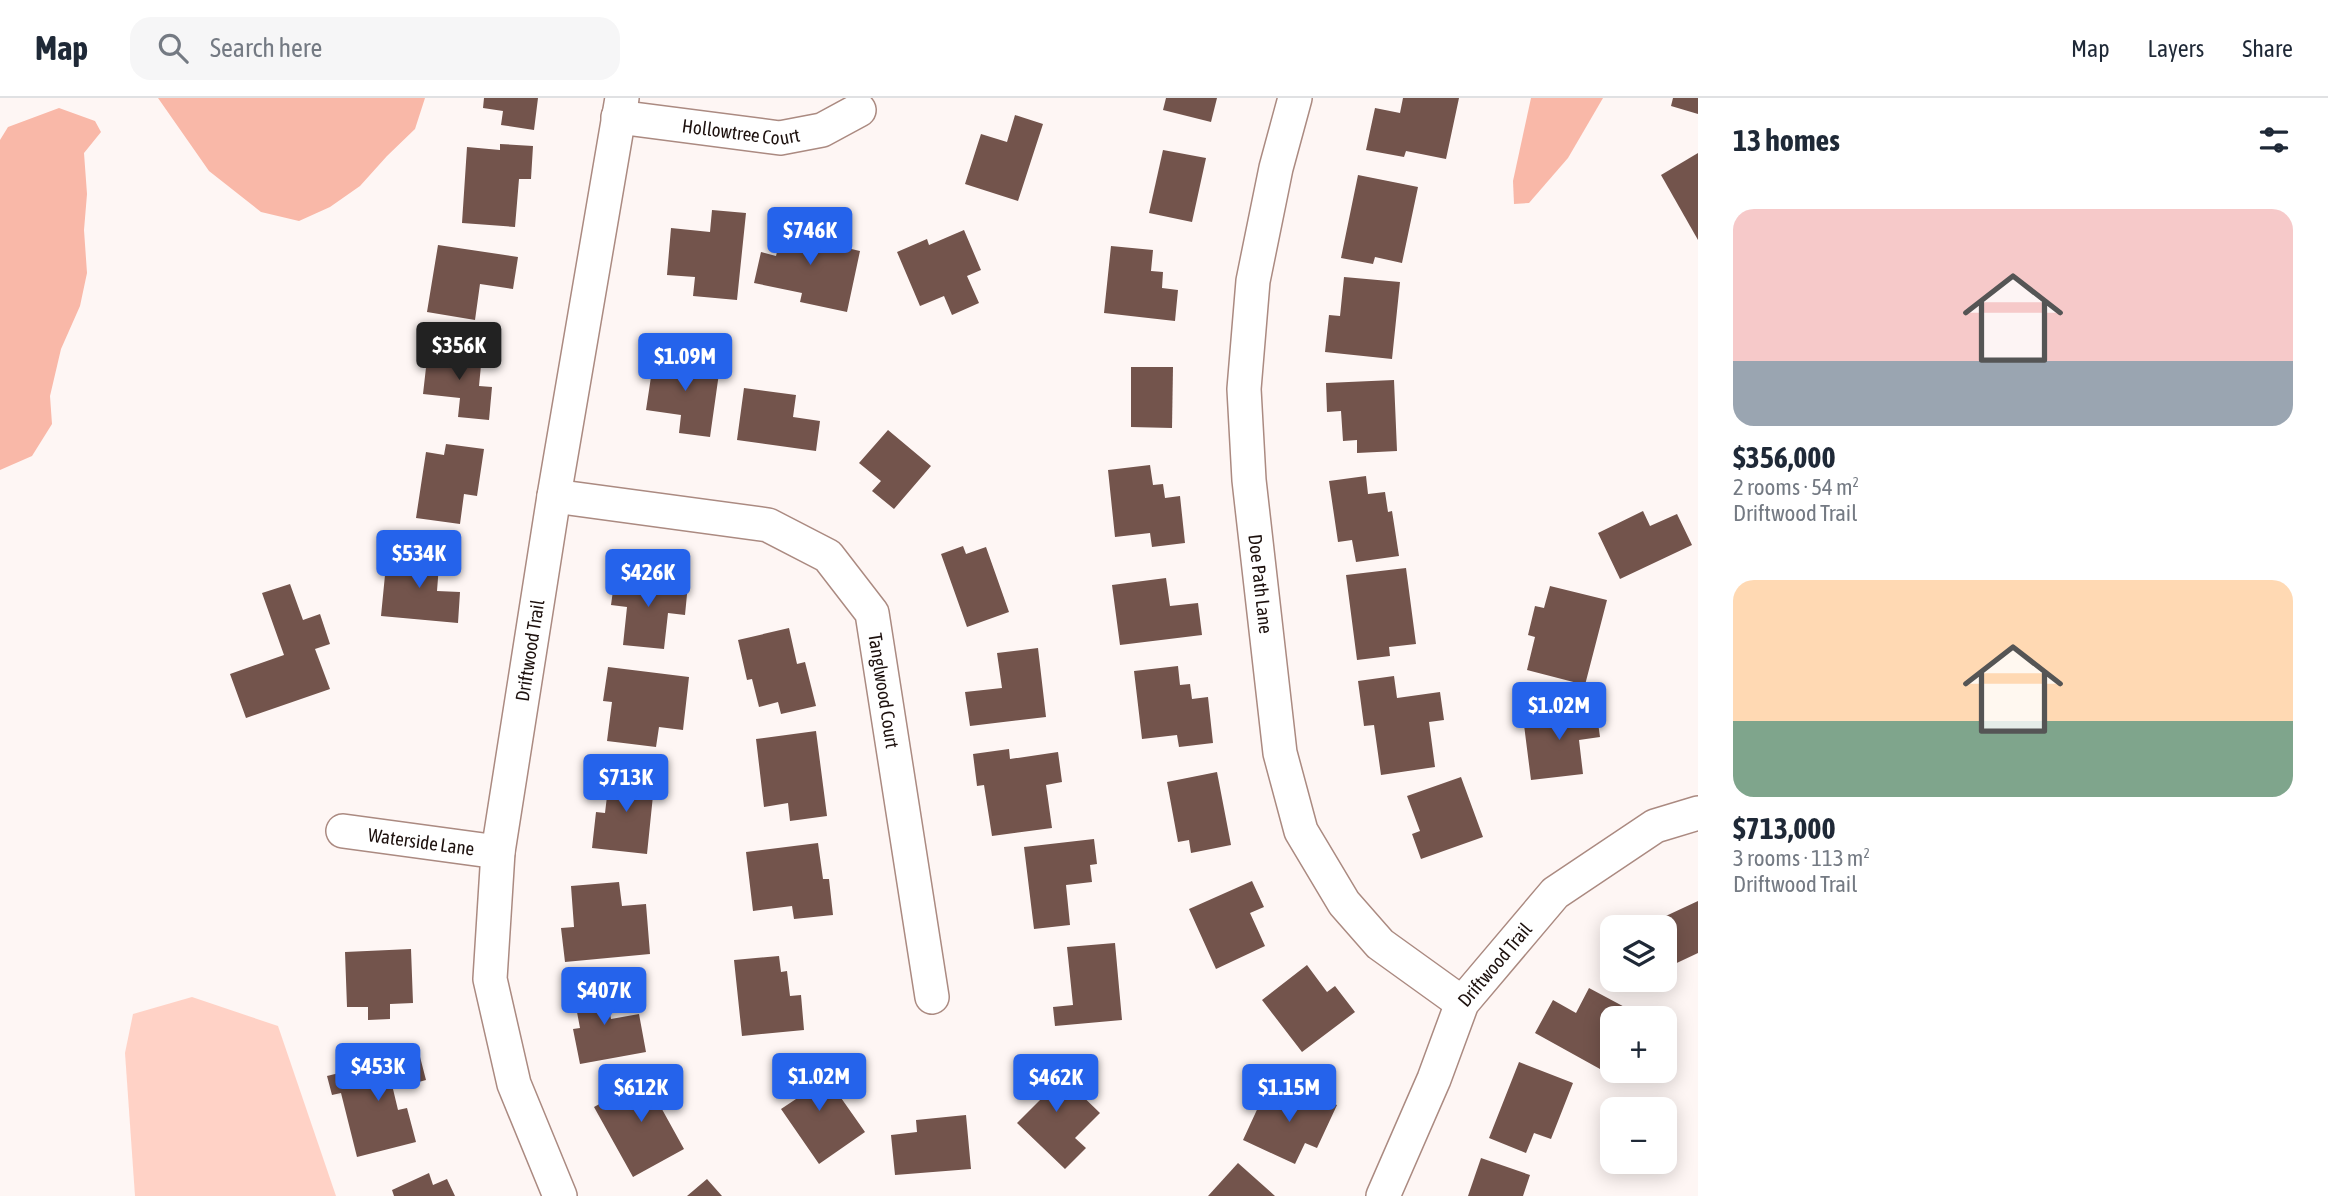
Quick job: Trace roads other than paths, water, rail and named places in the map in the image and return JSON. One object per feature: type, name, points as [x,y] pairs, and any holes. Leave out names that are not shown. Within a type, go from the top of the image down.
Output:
[{"type":"street","name":"Doe Path Lane","points":[[1295,98],[1276,167],[1253,281],[1244,389],[1249,480],[1280,753],[1301,831],[1343,903],[1380,944],[1462,1003]]},
{"type":"street","name":"Driftwood Trail","points":[[560,1196],[514,1084],[490,979],[498,852],[554,496],[620,108]]},
{"type":"street","name":"Hollowtree Court","points":[[620,108],[780,138],[822,130],[859,110]]},
{"type":"street","name":"Tanglwood Court","points":[[554,496],[768,525],[828,556],[872,613],[932,996]]},
{"type":"street","name":"Driftwood Trail","points":[[1383,1196],[1434,1079],[1462,1003],[1555,893],[1655,827],[1698,813]]},
{"type":"street","name":"Waterside Lane","points":[[343,831],[498,852]]}]
